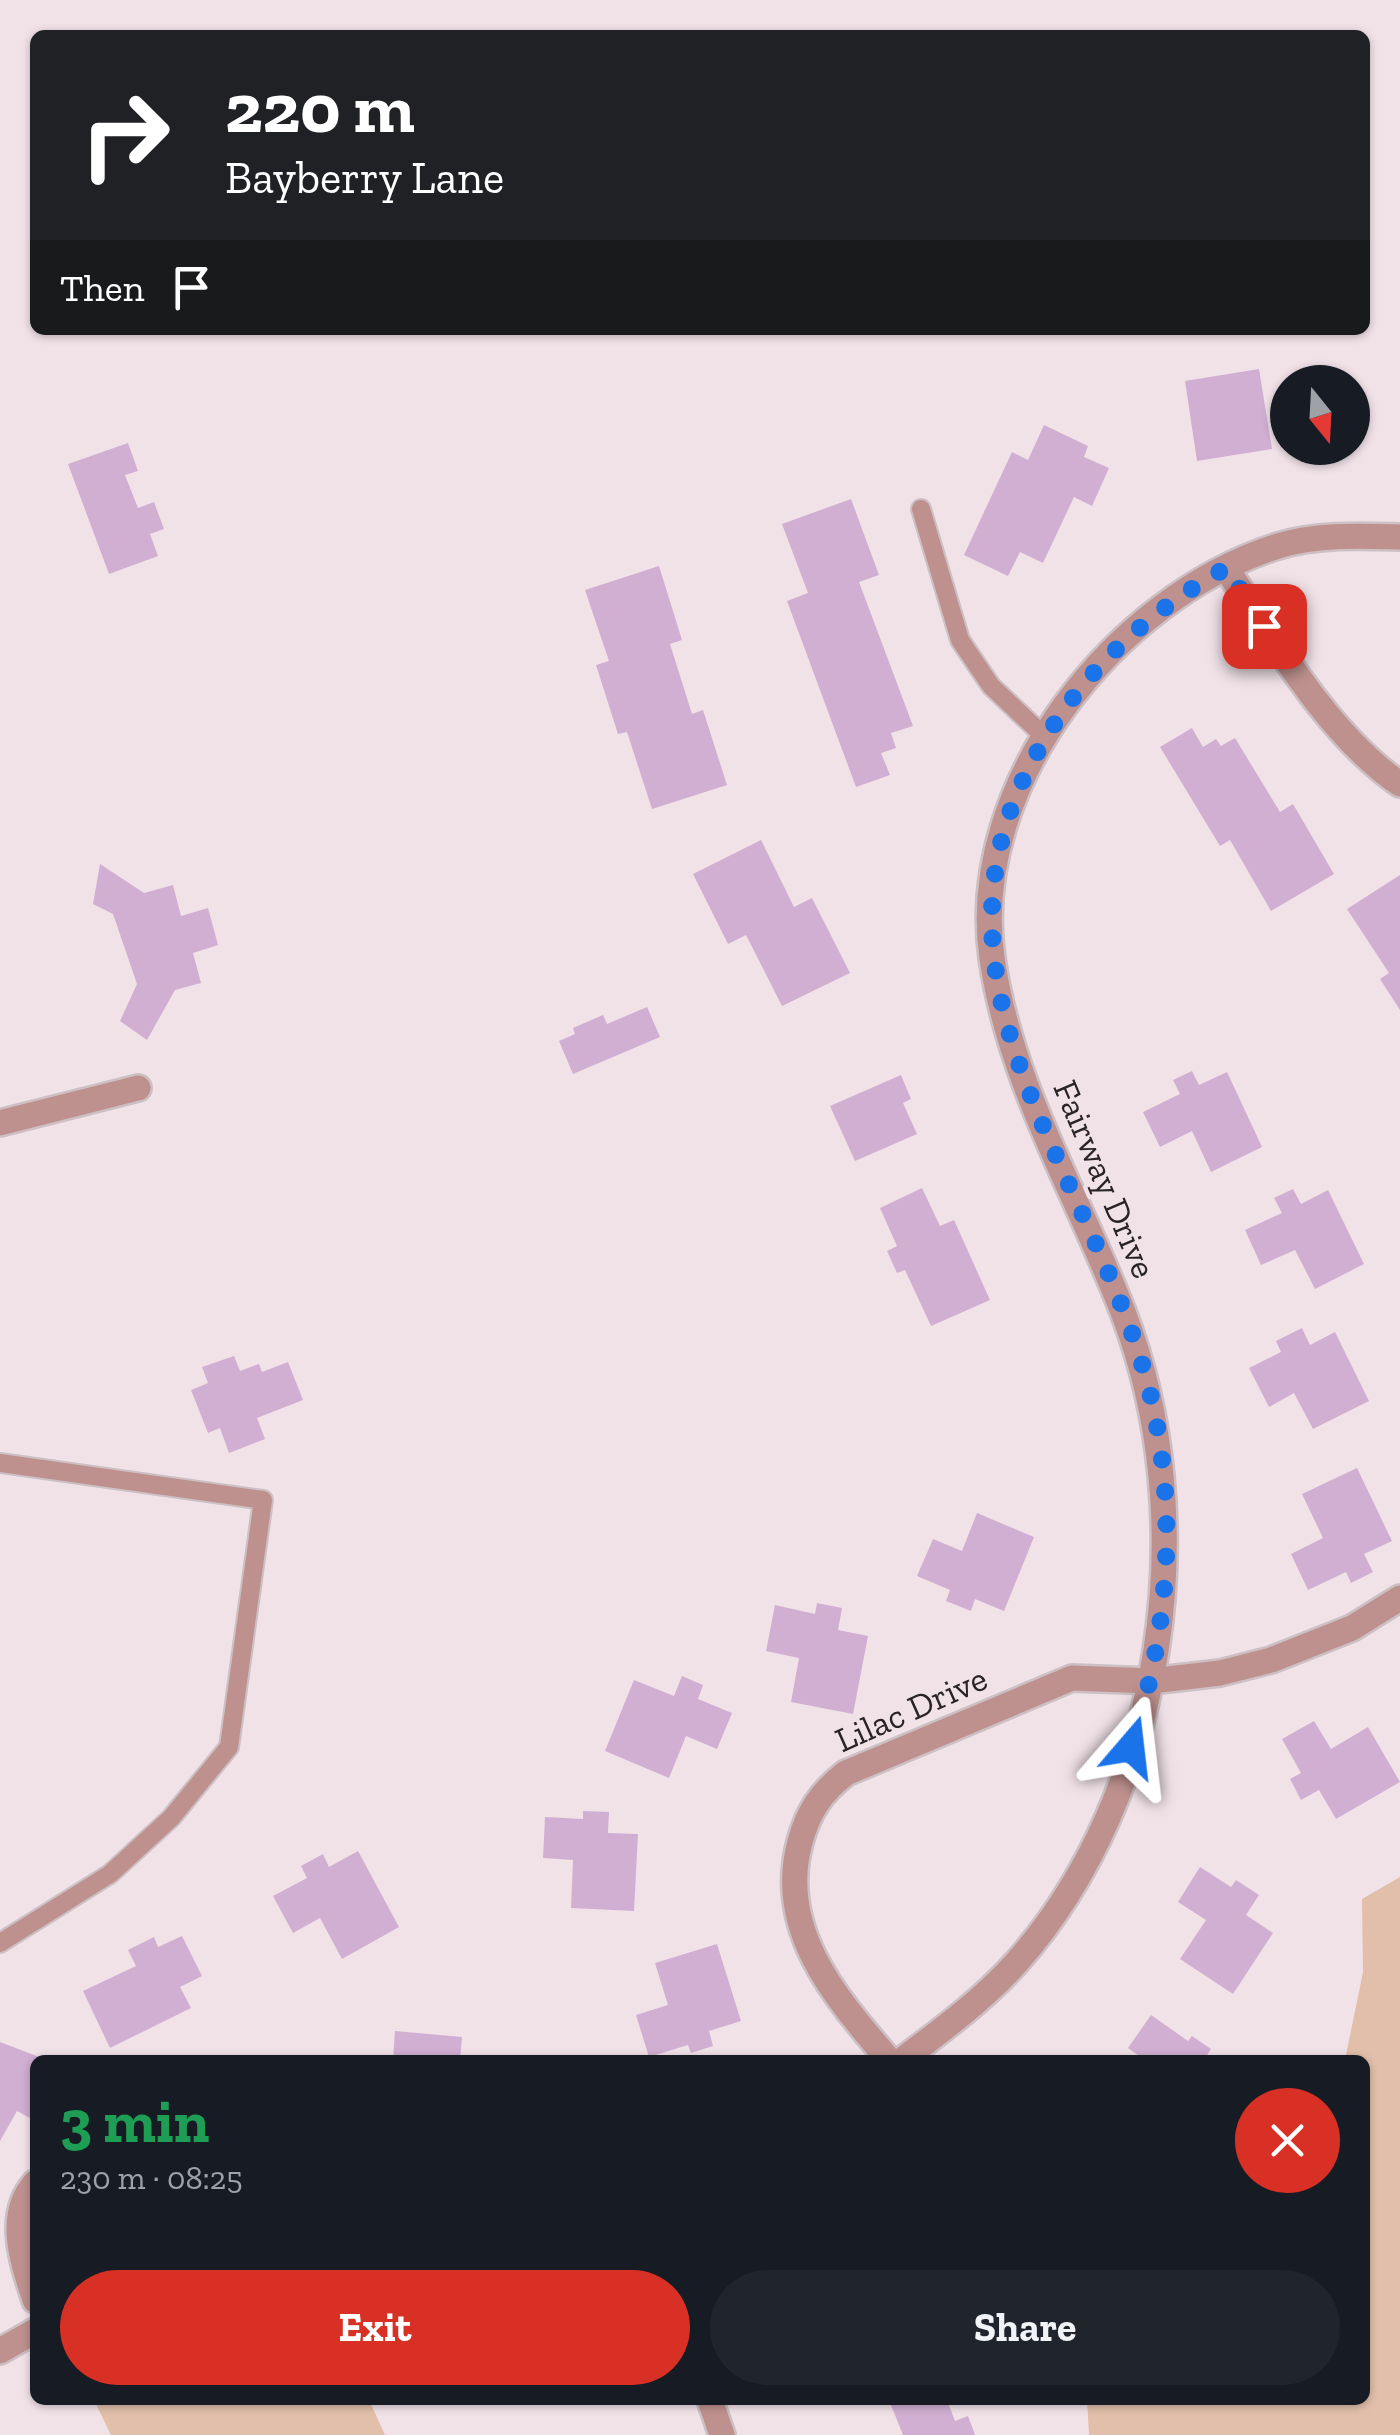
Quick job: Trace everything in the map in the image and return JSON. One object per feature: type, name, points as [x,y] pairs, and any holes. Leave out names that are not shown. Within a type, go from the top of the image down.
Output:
[{"type":"street","name":"Fairway Drive","points":[[908,2055],[991,1988],[1065,1898],[1100,1832],[1151,1681],[1164,1602],[1163,1474],[1147,1382],[1123,1311],[1020,1072],[991,954],[992,881],[1000,841],[1020,786],[1046,738],[1085,683],[1162,608],[1226,568],[1282,544],[1321,538],[1400,537]]},
{"type":"street","points":[[1226,568],[1332,716],[1360,749],[1400,784]]},
{"type":"street","points":[[0,1123],[138,1088]]},
{"type":"street","name":"Lilac Drive","points":[[886,2055],[829,1985],[797,1918],[798,1848],[824,1789],[846,1773],[1072,1678],[1151,1681],[1220,1674],[1271,1660],[1352,1628],[1400,1598]]},
{"type":"street","points":[[30,2188],[24,2195],[18,2249],[30,2285]]},
{"type":"street","points":[[0,2351],[30,2333]]},
{"type":"street","points":[[712,2405],[722,2435]]},
{"type":"lane","points":[[921,509],[960,640],[991,686],[1046,738]]},
{"type":"lane","points":[[0,1463],[263,1500],[230,1747],[171,1818],[110,1874],[0,1942]]},
{"type":"shaded area","points":[[1400,1877],[1400,2435],[1089,2435],[1087,2405],[1370,2405],[1370,2055],[1346,2055],[1363,1972],[1362,1899]]},
{"type":"shaded area","points":[[96,2405],[371,2405],[385,2435],[111,2435]]},
{"type":"building","points":[[1259,369],[1270,449],[1197,461],[1185,381]]},
{"type":"building","points":[[1044,425],[1088,446],[1084,457],[1109,468],[1092,506],[1074,497],[1043,563],[1020,552],[1008,576],[964,555],[1012,452],[1028,460]]},
{"type":"building","points":[[128,443],[138,471],[125,475],[138,508],[154,502],[164,529],[150,534],[158,556],[109,574],[68,464]]},
{"type":"building","points":[[851,499],[879,575],[859,582],[913,726],[891,733],[896,748],[881,753],[890,775],[856,787],[787,601],[808,593],[782,524]]},
{"type":"building","points":[[659,566],[682,640],[670,644],[692,714],[703,710],[727,785],[652,809],[627,732],[618,734],[596,665],[609,661],[585,590]]},
{"type":"building","points":[[1192,728],[1203,747],[1216,739],[1221,746],[1235,738],[1280,812],[1293,804],[1334,874],[1271,911],[1230,840],[1220,846],[1160,747]]},
{"type":"building","points":[[761,840],[794,907],[812,898],[850,973],[782,1006],[746,935],[728,944],[693,874]]},
{"type":"building","points":[[100,864],[144,893],[173,885],[181,916],[208,908],[218,945],[193,953],[201,983],[175,990],[147,1040],[120,1021],[137,984],[113,914],[93,904]]},
{"type":"building","points":[[1400,875],[1400,1010],[1380,979],[1389,973],[1347,909]]},
{"type":"building","points":[[647,1007],[660,1037],[573,1074],[559,1041],[575,1034],[573,1028],[603,1015],[607,1024]]},
{"type":"building","points":[[1192,1071],[1199,1085],[1227,1072],[1262,1147],[1211,1172],[1192,1131],[1160,1147],[1143,1112],[1180,1094],[1173,1080]]},
{"type":"building","points":[[901,1075],[911,1099],[903,1103],[917,1134],[855,1161],[830,1106]]},
{"type":"building","points":[[922,1188],[940,1226],[954,1220],[990,1300],[931,1326],[905,1270],[897,1273],[887,1251],[897,1246],[880,1208]]},
{"type":"building","points":[[1293,1189],[1301,1204],[1328,1190],[1364,1264],[1315,1289],[1295,1250],[1261,1265],[1245,1230],[1282,1213],[1274,1198]]},
{"type":"building","points":[[1302,1328],[1310,1345],[1335,1332],[1369,1401],[1313,1429],[1294,1393],[1269,1407],[1249,1368],[1281,1352],[1276,1341]]},
{"type":"building","points":[[234,1356],[240,1371],[259,1364],[262,1372],[288,1362],[303,1400],[257,1418],[265,1439],[229,1453],[220,1428],[208,1433],[191,1390],[208,1383],[202,1367]]},
{"type":"building","points":[[1357,1468],[1392,1541],[1364,1554],[1373,1572],[1351,1583],[1346,1572],[1308,1590],[1291,1554],[1323,1538],[1302,1494]]},
{"type":"building","points":[[977,1513],[1034,1537],[1004,1611],[975,1599],[971,1611],[946,1601],[950,1590],[917,1576],[933,1539],[962,1551]]},
{"type":"building","points":[[817,1603],[842,1608],[838,1630],[868,1636],[853,1714],[791,1702],[799,1658],[766,1651],[775,1605],[815,1614]]},
{"type":"building","points":[[682,1676],[703,1685],[698,1699],[732,1713],[717,1749],[686,1736],[669,1778],[605,1751],[634,1680],[674,1696]]},
{"type":"building","points":[[1314,1721],[1331,1749],[1368,1727],[1400,1782],[1336,1819],[1319,1790],[1301,1800],[1290,1779],[1301,1773],[1282,1739]]},
{"type":"building","points":[[583,1811],[609,1812],[608,1833],[638,1834],[634,1911],[571,1908],[573,1860],[543,1858],[545,1817],[583,1819]]},
{"type":"building","points":[[358,1851],[399,1927],[342,1959],[320,1918],[293,1933],[273,1896],[307,1878],[301,1866],[323,1854],[329,1867]]},
{"type":"building","points":[[1200,1867],[1231,1887],[1236,1880],[1259,1895],[1246,1915],[1273,1933],[1233,1994],[1180,1959],[1206,1920],[1178,1902]]},
{"type":"building","points":[[182,1936],[202,1976],[180,1987],[191,2008],[110,2048],[83,1991],[136,1966],[128,1950],[154,1937],[158,1947]]},
{"type":"building","points":[[717,1944],[741,2021],[709,2031],[713,2046],[691,2053],[688,2045],[648,2055],[636,2015],[668,2005],[655,1963]]},
{"type":"building","points":[[1151,2015],[1188,2041],[1192,2036],[1211,2049],[1207,2055],[1138,2055],[1128,2048]]},
{"type":"building","points":[[395,2031],[462,2037],[460,2055],[393,2055]]},
{"type":"building","points":[[0,2042],[34,2055],[30,2055],[30,2118],[17,2111],[0,2141]]},
{"type":"building","points":[[891,2405],[949,2405],[955,2421],[968,2416],[975,2435],[903,2435]]},
{"type":"route","points":[[1131,1747],[1151,1681],[1164,1602],[1166,1520],[1156,1427],[1147,1382],[1123,1311],[1020,1072],[1004,1020],[991,954],[992,881],[1000,841],[1027,770],[1066,707],[1127,638],[1162,608],[1226,568],[1264,626]]}]
